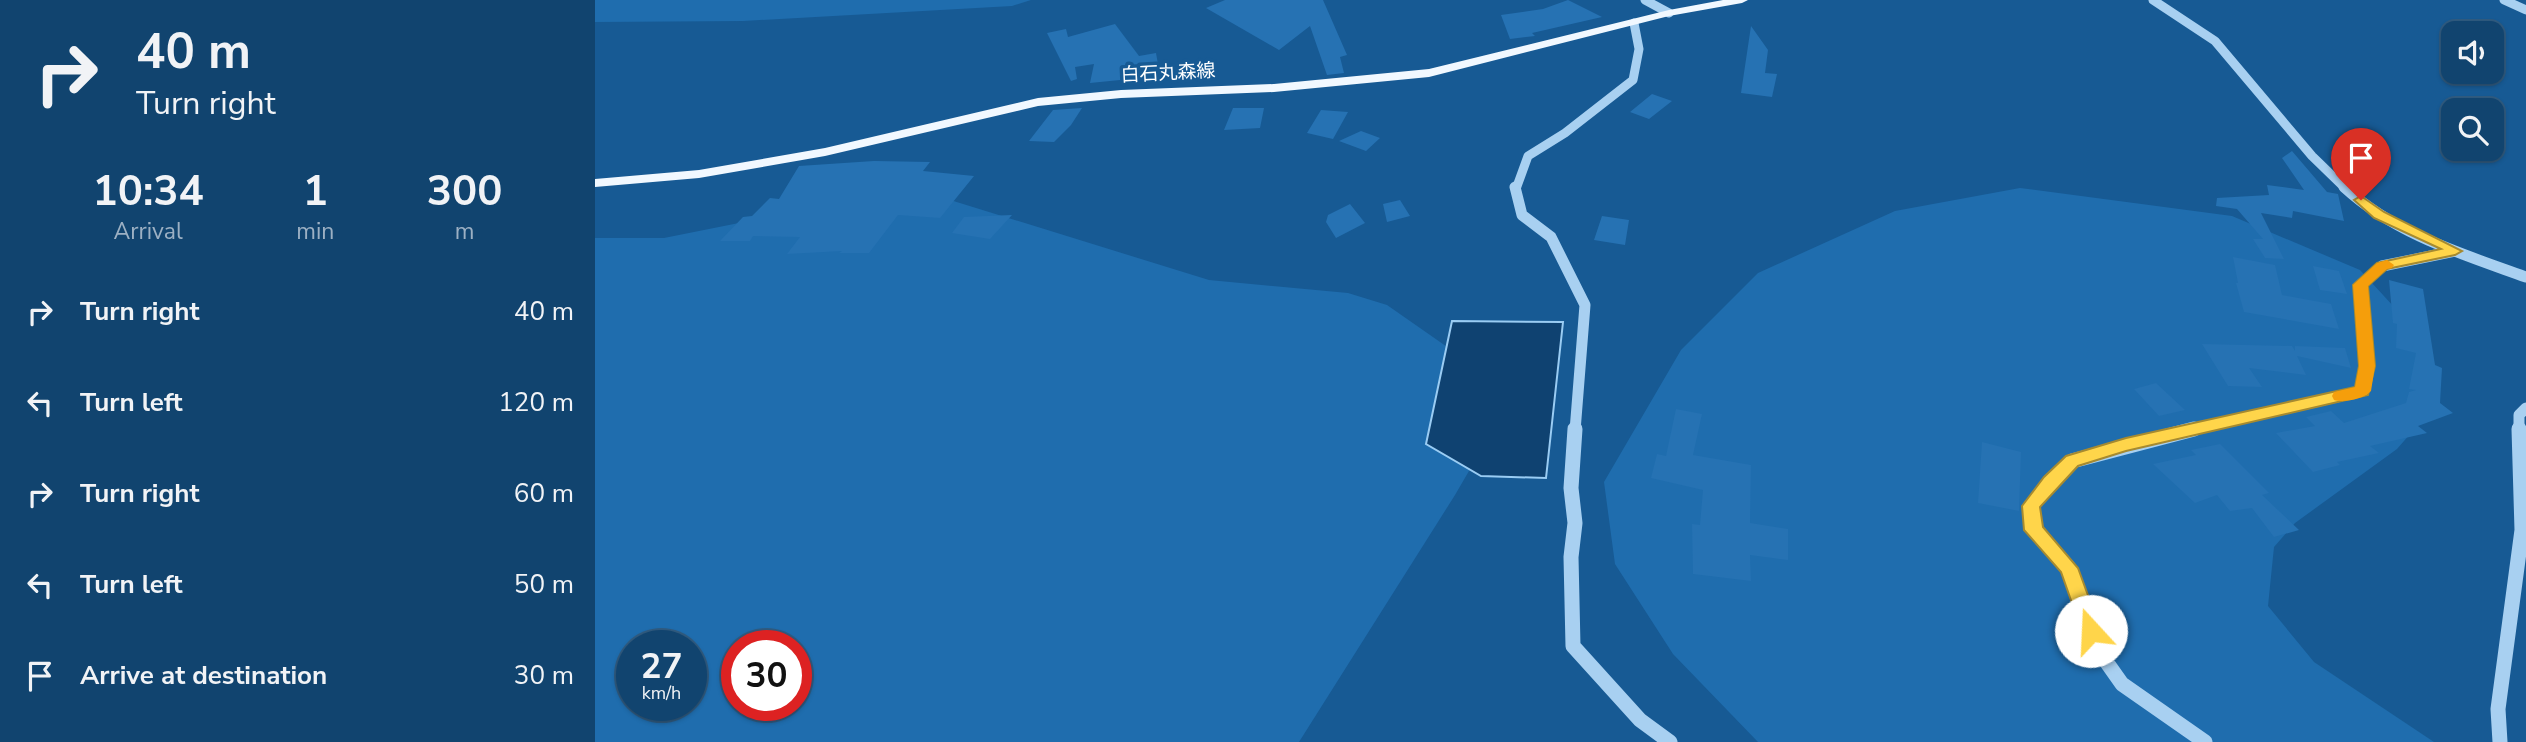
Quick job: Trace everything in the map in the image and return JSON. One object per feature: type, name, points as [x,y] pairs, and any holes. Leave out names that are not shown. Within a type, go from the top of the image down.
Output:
[{"type":"main road","name":"白石丸森線","points":[[595,183],[699,174],[825,152],[1038,102],[1121,94],[1274,88],[1429,73],[1669,13],[1742,0]]},
{"type":"street","points":[[1645,0],[1669,13]]},
{"type":"street","points":[[2153,0],[2213,40],[2336,179],[2379,215],[2455,251],[2526,277]]},
{"type":"street","points":[[2504,0],[2526,9]]},
{"type":"street","points":[[1634,23],[1639,49],[1633,80],[1565,133],[1528,156],[1515,186],[1523,215],[1551,237],[1585,305],[1571,488],[1575,523],[1571,557],[1573,646],[1640,719],[1670,742]]},
{"type":"street","points":[[2205,742],[2122,684],[2098,650],[2069,568],[2034,530],[2031,506],[2050,481],[2072,461],[2126,445],[2363,391],[2367,366],[2361,285],[2382,266],[2455,251]]},
{"type":"street","points":[[2500,742],[2498,709],[2522,530],[2519,415],[2526,408]]},
{"type":"shaded area","points":[[595,0],[1031,0],[1012,6],[743,21],[595,22]]},
{"type":"shaded area","points":[[2020,188],[2232,216],[2360,270],[2418,333],[2438,402],[2397,449],[2295,523],[2274,547],[2268,606],[2314,662],[2434,742],[1758,742],[1673,654],[1615,564],[1604,482],[1681,350],[1758,273],[1895,211]]},
{"type":"shaded area","points":[[859,199],[947,199],[1209,280],[1348,293],[1387,305],[1506,388],[1501,416],[1455,495],[1299,742],[595,742],[595,238],[664,238]]},
{"type":"shaded area","points":[[1452,321],[1563,322],[1546,478],[1481,476],[1426,444]]},
{"type":"building","points":[[1225,0],[1323,0],[1347,55],[1340,57],[1344,73],[1327,75],[1310,26],[1279,50],[1206,8]]},
{"type":"building","points":[[1568,0],[1602,17],[1532,33],[1535,36],[1510,39],[1501,15],[1543,9]]},
{"type":"building","points":[[1115,24],[1139,56],[1156,53],[1160,76],[1090,83],[1094,64],[1075,67],[1077,79],[1071,81],[1047,33],[1066,29],[1068,37]]},
{"type":"building","points":[[1751,26],[1768,50],[1765,73],[1777,74],[1772,97],[1741,93]]},
{"type":"building","points":[[1652,94],[1672,101],[1649,119],[1630,112]]},
{"type":"building","points":[[1082,108],[1071,125],[1054,142],[1029,141],[1053,110]]},
{"type":"building","points":[[1233,108],[1264,108],[1260,128],[1224,130]]},
{"type":"building","points":[[1321,110],[1348,112],[1333,139],[1307,133]]},
{"type":"building","points":[[1361,131],[1380,138],[1366,151],[1339,141]]},
{"type":"building","points":[[2292,151],[2327,192],[2338,194],[2344,221],[2293,211],[2292,218],[2261,213],[2284,259],[2265,258],[2253,239],[2263,239],[2237,209],[2216,206],[2217,198],[2269,195],[2267,185],[2304,190],[2282,158]]},
{"type":"building","points":[[874,161],[930,162],[923,171],[974,176],[940,218],[898,215],[869,253],[839,253],[842,251],[787,254],[800,237],[753,236],[750,241],[720,241],[743,217],[752,216],[770,198],[779,199],[799,166]]},
{"type":"building","points":[[1400,200],[1410,216],[1387,222],[1383,204]]},
{"type":"building","points":[[1350,204],[1365,223],[1336,238],[1326,222],[1328,215]]},
{"type":"building","points":[[1012,215],[990,239],[952,233],[964,217]]},
{"type":"building","points":[[1602,216],[1629,220],[1625,245],[1594,240]]},
{"type":"building","points":[[2233,257],[2275,265],[2282,295],[2331,304],[2339,329],[2244,312],[2236,283]]},
{"type":"building","points":[[2313,266],[2339,271],[2347,294],[2320,290]]},
{"type":"building","points":[[2389,280],[2423,289],[2435,365],[2442,368],[2440,403],[2453,413],[2418,426],[2427,433],[2370,446],[2379,453],[2337,462],[2340,465],[2313,472],[2276,433],[2315,426],[2306,417],[2331,411],[2344,423],[2406,403],[2409,392],[2416,390],[2409,389],[2416,353],[2396,348],[2397,324],[2393,323]]},
{"type":"building","points":[[2202,344],[2292,346],[2295,351],[2295,346],[2345,348],[2351,368],[2297,356],[2306,375],[2249,368],[2262,387],[2228,386]]},
{"type":"building","points":[[2156,383],[2185,410],[2159,416],[2134,389]]},
{"type":"building","points":[[1676,409],[1702,414],[1693,455],[1751,465],[1750,523],[1788,529],[1788,560],[1750,555],[1751,581],[1693,574],[1692,524],[1700,525],[1703,490],[1651,478],[1657,454],[1666,456]]},
{"type":"building","points":[[1982,442],[2021,452],[2019,511],[1978,503]]},
{"type":"building","points":[[2220,444],[2269,493],[2262,495],[2299,530],[2274,537],[2252,508],[2230,511],[2217,495],[2195,503],[2153,464],[2196,455],[2191,450]]},
{"type":"slow traffic","points":[[2340,396],[2363,391],[2367,366],[2361,285],[2382,266],[2387,265]]},
{"type":"route","points":[[2091,631],[2069,568],[2034,530],[2031,506],[2050,481],[2072,461],[2126,445],[2363,391],[2367,366],[2361,285],[2382,266],[2455,251],[2379,215],[2361,200]]}]
